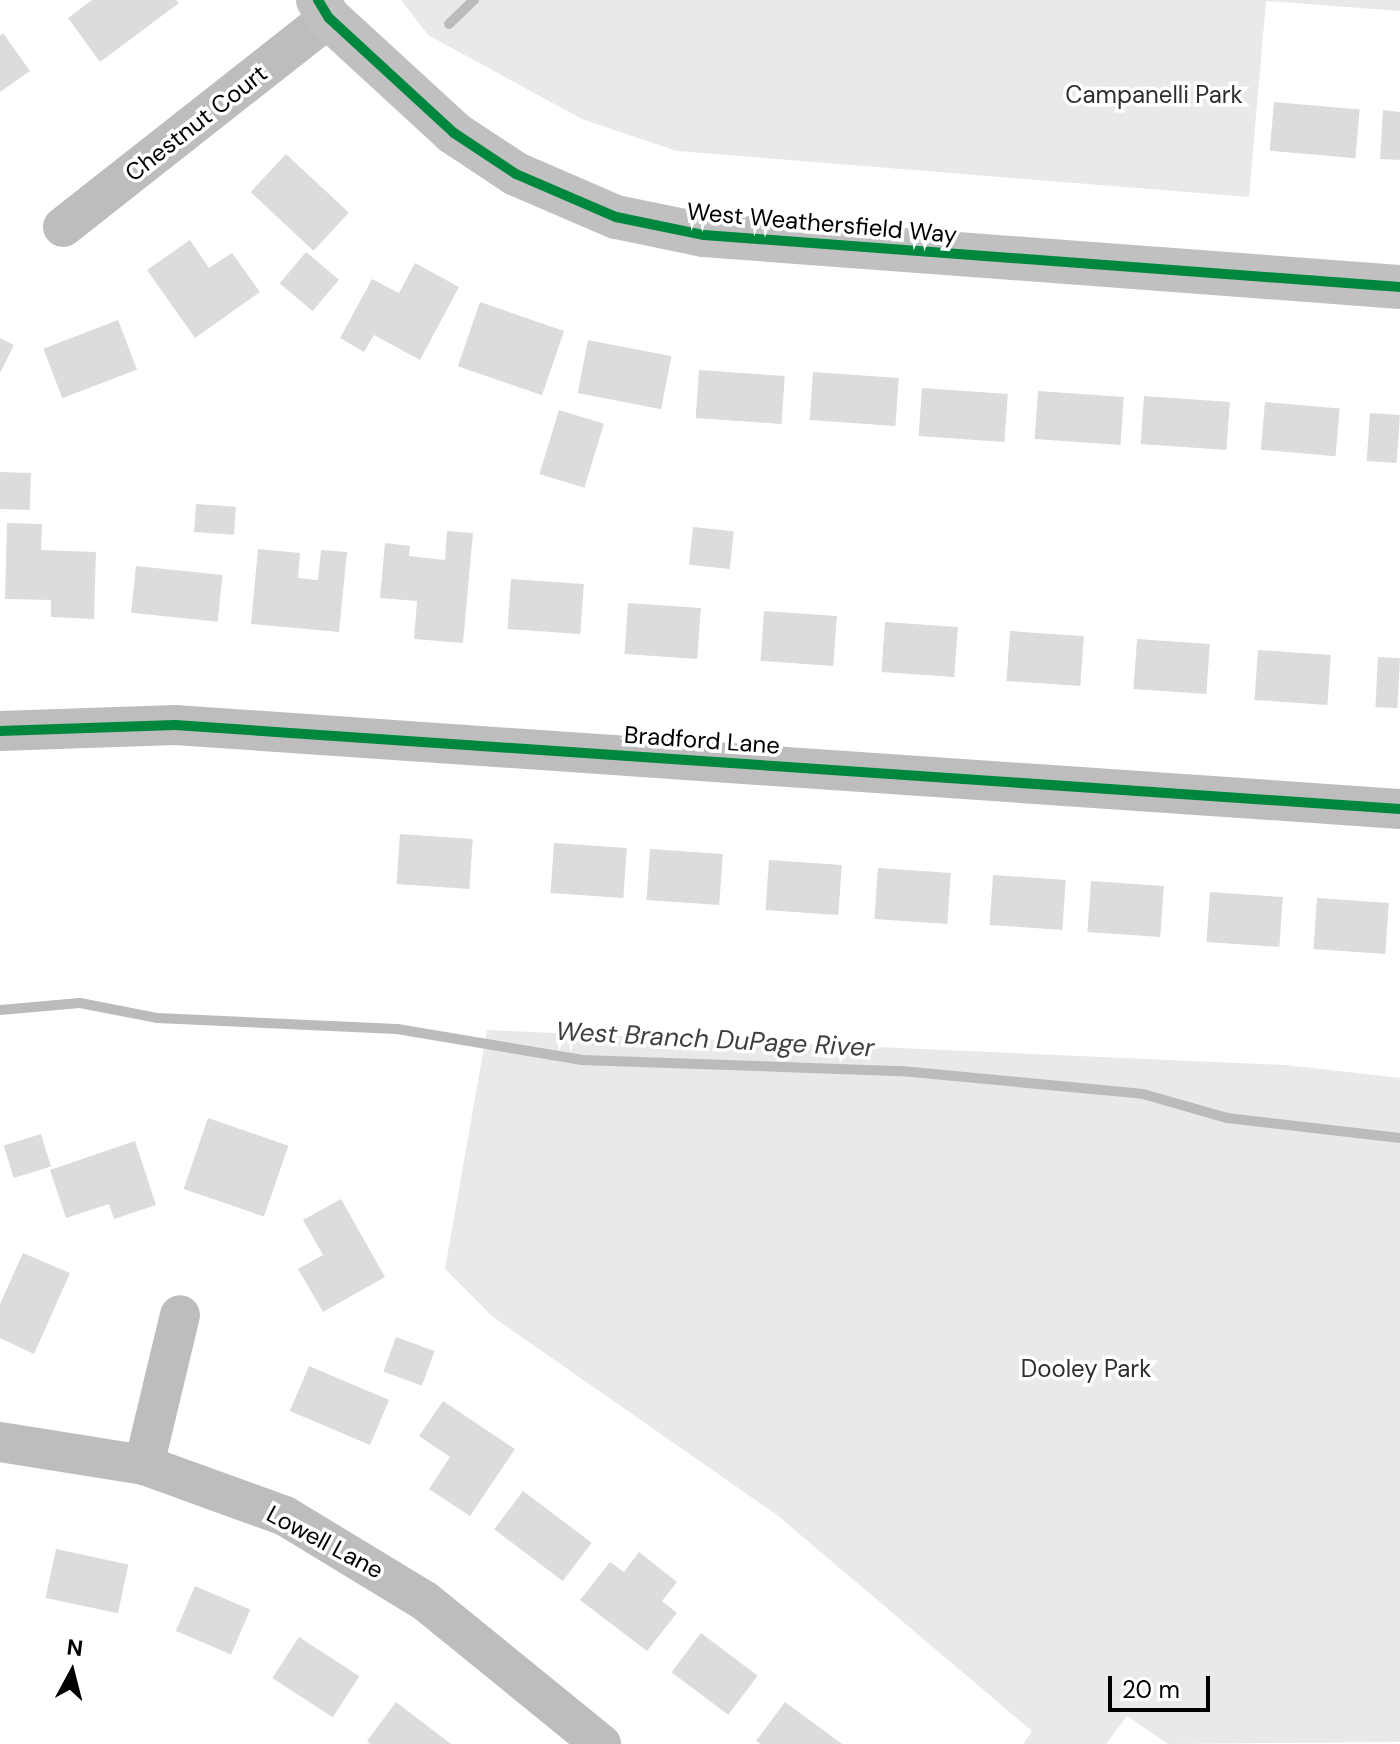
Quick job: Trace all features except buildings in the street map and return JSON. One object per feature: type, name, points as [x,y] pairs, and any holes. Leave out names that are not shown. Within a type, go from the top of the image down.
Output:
[{"type":"street","name":"Chestnut Court","points":[[63,227],[324,9]]},
{"type":"street","name":"West Weathersfield Way","points":[[324,9],[454,133],[516,174],[572,201],[663,229],[1400,287]]},
{"type":"street","name":"Bradford Lane","points":[[0,731],[175,725],[1400,809]]},
{"type":"street","points":[[144,1465],[180,1315]]},
{"type":"street","name":"Lowell Lane","points":[[0,1442],[144,1465],[285,1516],[354,1552],[425,1601],[601,1744]]},
{"type":"green space","name":"Campanelli Park","points":[[401,0],[1400,0],[1400,11],[1266,1],[1249,197],[677,151],[582,119],[428,35]]},
{"type":"green space","name":"Dooley Park","points":[[487,1030],[1286,1065],[1400,1078],[1400,1742],[1168,1744],[1127,1716],[1106,1744],[1023,1744],[1032,1731],[777,1515],[493,1317],[445,1269]]},
{"type":"waterway","points":[[449,24],[474,0]]},
{"type":"waterway","name":"West Branch DuPage River","points":[[0,1010],[80,1003],[157,1018],[397,1029],[582,1060],[901,1071],[1143,1094],[1227,1118],[1400,1138]]},
{"type":"cycle path","points":[[318,0],[329,18],[454,133],[516,174],[616,217],[704,235],[1400,287]]},
{"type":"cycle path","points":[[0,731],[175,725],[1400,809]]}]
